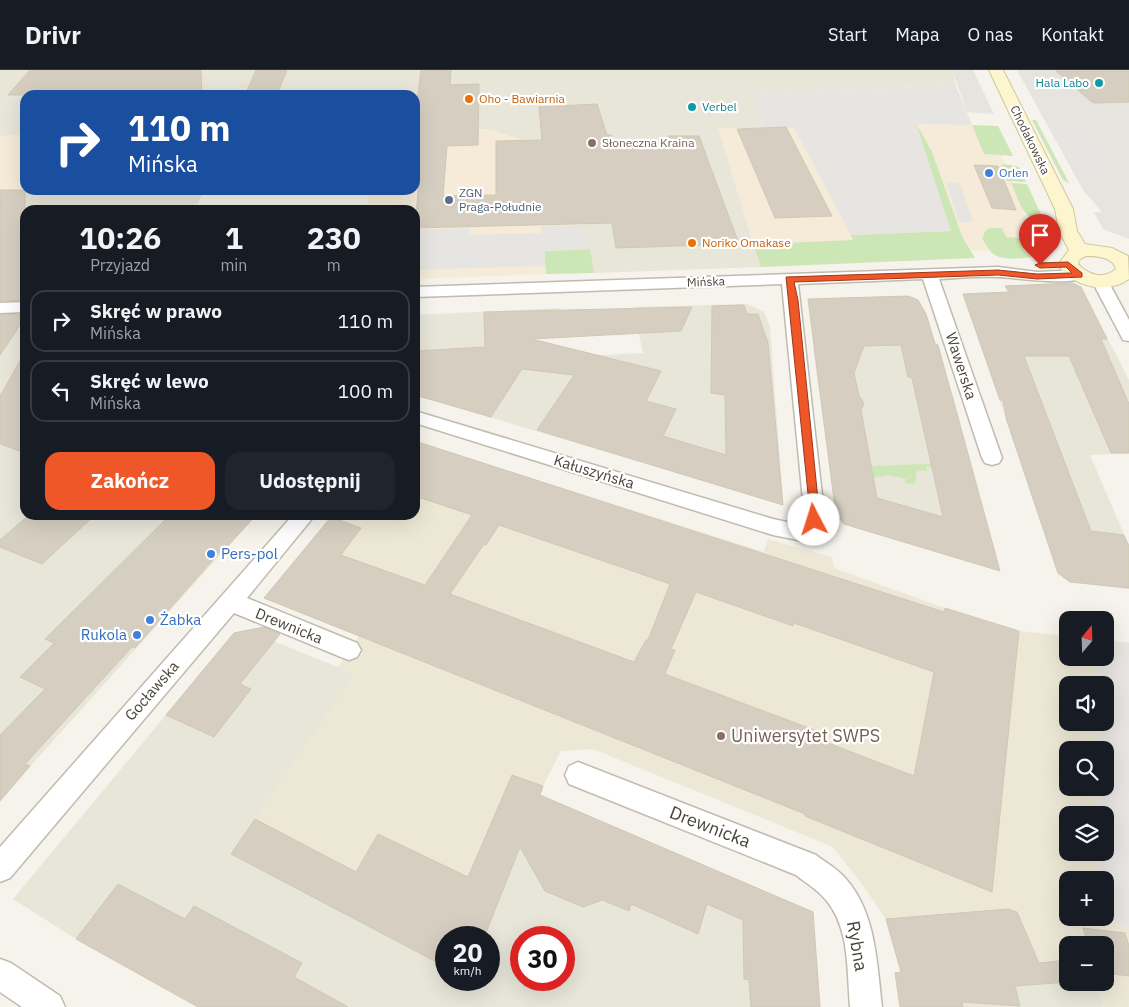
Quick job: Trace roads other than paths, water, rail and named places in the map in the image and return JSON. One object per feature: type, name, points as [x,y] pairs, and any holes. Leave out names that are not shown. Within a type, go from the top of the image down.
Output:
[{"type":"street","name":"Chodakowska","points":[[996,70],[1064,209],[1076,264]]},
{"type":"street","name":"Chodakowska","points":[[1064,209],[1088,232],[1099,251]]},
{"type":"street","points":[[1100,281],[1118,280],[1126,266],[1099,251],[1076,264],[1100,281],[1129,336]]},
{"type":"street","name":"Mińska","points":[[420,292],[998,272],[1037,277],[1076,264]]},
{"type":"street","name":"Wawerska","points":[[929,274],[992,458]]},
{"type":"street","name":"Kałuszyńska","points":[[420,419],[773,527],[803,533],[811,529],[814,520],[793,300],[789,279]]},
{"type":"street","points":[[0,308],[20,307]]},
{"type":"street","name":"Gocławska","points":[[0,868],[300,520]]},
{"type":"street","name":"Drewnicka","points":[[230,601],[349,650]]},
{"type":"street","name":"Drewnicka","points":[[578,775],[806,865],[837,889]]},
{"type":"street","name":"Rybna","points":[[837,889],[852,912],[861,956],[866,1007]]},
{"type":"street","points":[[0,974],[48,1007]]},
{"type":"place","name":"Hala Labo","points":[[1099,83]]},
{"type":"place","name":"Oho - Bawiarnia","points":[[469,99]]},
{"type":"place","name":"Verbel","points":[[692,107]]},
{"type":"place","name":"Słoneczna Kraina","points":[[592,143]]},
{"type":"place","name":"Orlen","points":[[989,173]]},
{"type":"place","name":"ZGN Praga-Południe","points":[[449,200]]},
{"type":"place","name":"Noriko Omakase","points":[[692,243]]},
{"type":"place","name":"Pers-pol","points":[[211,554]]},
{"type":"place","name":"Żabka","points":[[150,620]]},
{"type":"place","name":"Rukola","points":[[137,635]]},
{"type":"place","name":"Uniwersytet SWPS","points":[[721,736]]}]
